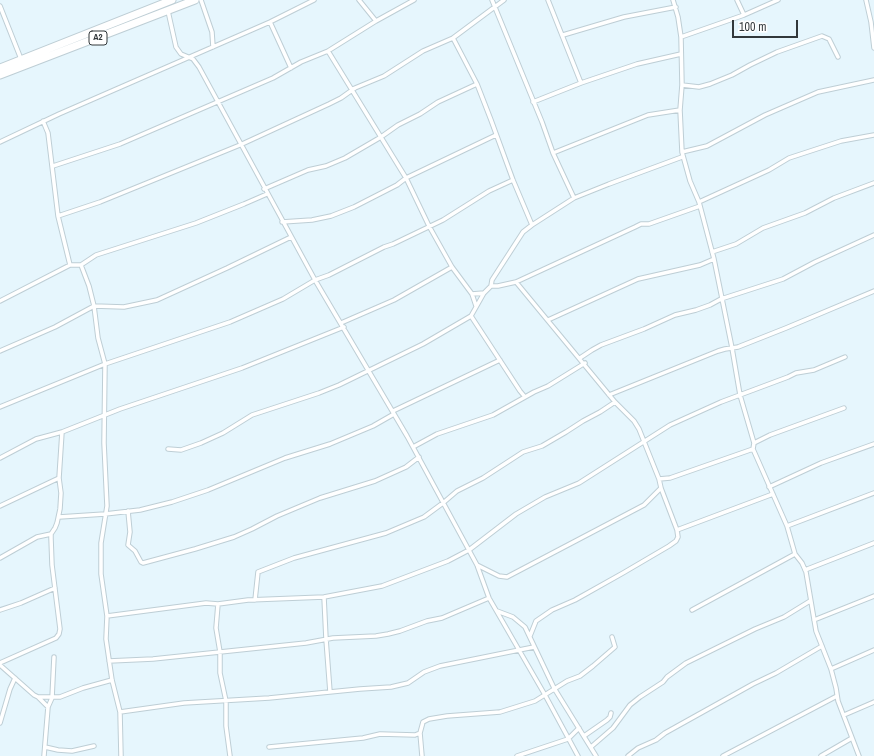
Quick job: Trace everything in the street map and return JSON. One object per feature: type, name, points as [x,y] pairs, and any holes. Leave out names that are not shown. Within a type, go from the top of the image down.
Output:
[{"type":"highway","name":"A2","points":[[0,68],[172,0]]},
{"type":"highway","name":"A2","points":[[0,75],[195,0]]},
{"type":"street","points":[[200,0],[212,32],[212,47]]},
{"type":"street","points":[[0,142],[43,121],[270,22],[314,0]]},
{"type":"street","points":[[359,0],[376,21]]},
{"type":"street","points":[[53,166],[120,144],[273,78],[301,62],[328,51],[376,21],[414,0]]},
{"type":"street","points":[[492,0],[542,122],[553,153],[574,198]]},
{"type":"street","points":[[58,216],[100,202],[240,145],[329,104],[355,88],[384,76],[423,51],[453,38],[504,0]]},
{"type":"street","points":[[548,0],[581,83]]},
{"type":"street","points":[[674,0],[681,38],[682,85],[680,110],[682,158],[699,204],[714,259],[740,395],[754,443],[753,449],[787,526],[795,554],[805,570],[814,620],[831,669],[838,701],[859,756]]},
{"type":"street","points":[[737,0],[744,16]]},
{"type":"street","points":[[681,38],[744,16],[778,0]]},
{"type":"street","points":[[866,0],[871,22],[874,48]]},
{"type":"street","points":[[0,6],[21,59]]},
{"type":"street","points":[[563,35],[624,17],[676,8]]},
{"type":"street","points":[[168,10],[176,47],[182,54],[190,57],[199,68],[282,222],[419,457],[477,565],[489,598],[578,756]]},
{"type":"street","points":[[270,22],[291,68]]},
{"type":"street","points":[[682,85],[699,87],[710,84],[732,75],[777,52],[822,36],[829,39],[838,58]]},
{"type":"street","points":[[453,38],[477,84],[513,180],[532,225]]},
{"type":"street","points":[[328,51],[406,178],[429,226],[452,267],[472,294],[476,306]]},
{"type":"street","points":[[533,102],[581,83],[637,64],[681,54]]},
{"type":"street","points":[[682,152],[707,146],[765,115],[818,92],[874,80]]},
{"type":"street","points":[[264,189],[308,170],[334,163],[345,158],[438,102],[477,84]]},
{"type":"street","points":[[553,153],[648,115],[680,110]]},
{"type":"street","points":[[43,121],[48,133],[58,216],[70,265]]},
{"type":"street","points":[[282,222],[312,220],[331,216],[354,207],[397,185],[406,178],[496,135]]},
{"type":"street","points":[[491,286],[516,282],[641,224],[649,224],[699,204],[769,170],[789,158],[840,141],[874,135]]},
{"type":"street","points":[[168,449],[181,450],[190,448],[224,433],[252,416],[319,394],[370,371],[423,344],[471,316],[484,293],[491,286],[492,280],[523,232],[532,225],[574,198],[682,158]]},
{"type":"street","points":[[0,407],[105,364],[230,322],[283,299],[315,280],[329,275],[384,247],[443,220],[489,192],[513,180]]},
{"type":"street","points":[[712,252],[736,244],[763,228],[805,213],[834,198],[874,183]]},
{"type":"street","points":[[0,301],[70,265],[81,265],[96,256],[196,223],[267,194]]},
{"type":"street","points":[[580,358],[601,345],[676,315],[696,310],[721,299],[783,279],[815,262],[834,255],[874,235]]},
{"type":"street","points":[[0,352],[55,327],[94,306],[124,307],[157,300],[291,237]]},
{"type":"street","points":[[548,320],[638,279],[700,265],[714,259]]},
{"type":"street","points":[[81,265],[89,286],[94,306],[98,338],[105,364],[104,416],[107,506],[101,554],[101,574],[107,616],[106,639],[109,661],[120,712],[121,756]]},
{"type":"street","points":[[341,323],[394,300],[452,267]]},
{"type":"street","points":[[516,282],[609,394],[634,421],[639,429],[659,479],[677,530],[678,537],[676,541],[669,546],[575,600],[552,610],[536,621],[530,636]]},
{"type":"street","points":[[609,394],[725,349],[738,347],[780,331],[874,291]]},
{"type":"street","points":[[472,294],[484,293]]},
{"type":"street","points":[[471,316],[525,397]]},
{"type":"street","points":[[0,458],[36,439],[62,432],[242,368],[344,327]]},
{"type":"street","points":[[107,616],[199,604],[218,604],[255,600],[324,596],[382,586],[448,561],[469,550],[516,514],[545,497],[579,483],[670,426],[715,404],[788,377],[796,372],[814,370],[845,357]]},
{"type":"street","points":[[59,517],[105,514],[158,506],[201,492],[285,458],[330,444],[373,426],[394,412],[500,360]]},
{"type":"street","points":[[413,447],[437,434],[493,415],[585,364]]},
{"type":"street","points":[[255,600],[258,572],[294,558],[386,533],[424,518],[444,503],[456,490],[483,478],[523,452],[542,446],[616,402]]},
{"type":"street","points":[[754,443],[770,435],[844,408]]},
{"type":"street","points":[[48,707],[0,664],[58,636],[60,629],[52,565],[51,534],[59,517],[59,478],[62,432]]},
{"type":"street","points":[[769,487],[821,463],[874,444]]},
{"type":"street","points":[[659,479],[670,478],[753,449]]},
{"type":"street","points":[[128,511],[130,532],[128,545],[135,551],[142,563],[196,549],[234,537],[277,516],[320,498],[375,481],[406,467],[419,457]]},
{"type":"street","points":[[0,506],[59,478]]},
{"type":"street","points":[[477,565],[499,576],[507,577],[644,505],[661,488]]},
{"type":"street","points":[[787,526],[874,493]]},
{"type":"street","points":[[677,530],[773,494]]},
{"type":"street","points":[[0,558],[36,537],[51,534]]},
{"type":"street","points":[[805,570],[874,543]]},
{"type":"street","points":[[692,610],[795,554]]},
{"type":"street","points":[[0,610],[21,603],[55,588]]},
{"type":"street","points":[[324,596],[330,692]]},
{"type":"street","points":[[814,620],[874,596]]},
{"type":"street","points":[[109,661],[129,661],[220,652],[306,643],[333,638],[376,636],[400,631],[427,621],[442,618],[489,598]]},
{"type":"street","points":[[591,747],[613,728],[630,705],[640,696],[663,682],[667,677],[686,663],[784,616],[810,601]]},
{"type":"street","points":[[218,604],[216,628],[220,652],[220,673],[226,701],[226,726],[230,756]]},
{"type":"street","points":[[497,611],[510,615],[525,627],[554,688],[596,756]]},
{"type":"street","points":[[422,756],[420,734],[423,722],[429,719],[464,714],[500,712],[535,701],[566,681],[580,676],[613,650],[615,647],[612,637]]},
{"type":"street","points":[[628,756],[638,748],[656,740],[665,733],[753,684],[776,673],[822,646]]},
{"type":"street","points":[[120,712],[184,703],[226,701],[390,687],[408,683],[431,669],[440,666],[534,647]]},
{"type":"street","points":[[831,669],[874,650]]},
{"type":"street","points":[[44,756],[48,707],[52,698],[54,657]]},
{"type":"street","points":[[0,723],[10,689],[15,678]]},
{"type":"street","points":[[38,697],[52,698],[66,695],[83,688],[112,680]]},
{"type":"street","points":[[723,756],[837,696]]},
{"type":"street","points":[[844,714],[874,702]]},
{"type":"street","points":[[584,736],[607,720],[611,713]]},
{"type":"street","points":[[517,756],[568,739],[579,728]]},
{"type":"street","points":[[269,747],[364,738],[380,734],[420,734]]},
{"type":"street","points":[[821,756],[852,738]]},
{"type":"street","points":[[45,747],[72,751],[94,746]]}]
